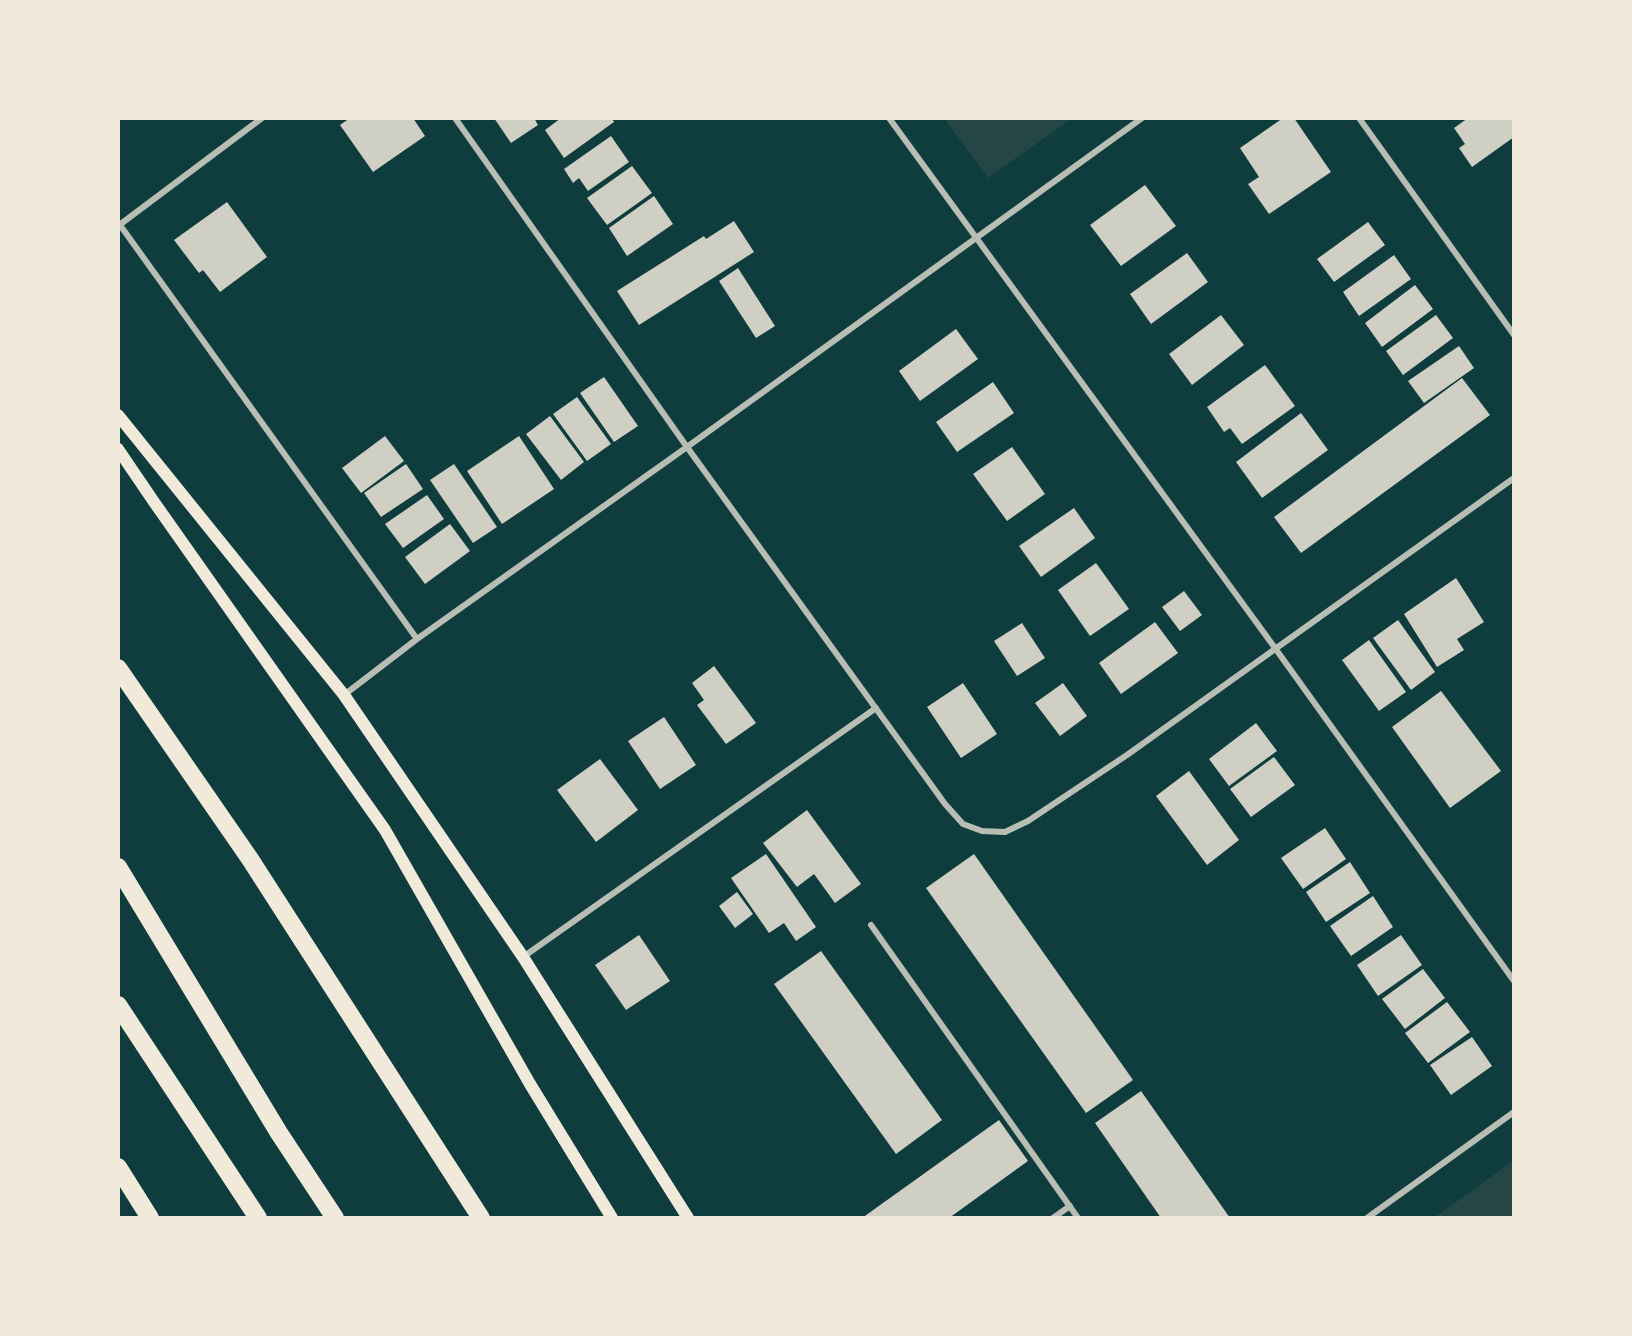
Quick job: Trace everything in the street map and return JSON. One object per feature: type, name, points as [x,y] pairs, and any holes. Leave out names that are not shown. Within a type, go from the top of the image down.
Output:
[{"type":"highway","points":[[118,668],[250,859],[481,1218]]},
{"type":"highway","points":[[118,867],[273,1123],[334,1218]]},
{"type":"highway","points":[[118,1005],[258,1218]]},
{"type":"highway","points":[[118,1167],[150,1218]]},
{"type":"main road","points":[[118,415],[344,695],[523,957],[688,1218]]},
{"type":"main road","points":[[118,449],[385,830],[530,1084],[612,1218]]},
{"type":"street","points":[[262,118],[119,226],[417,639]]},
{"type":"street","points":[[454,118],[687,447],[945,804],[963,824],[982,831],[1005,832],[1028,821],[1127,756],[1514,478]]},
{"type":"street","points":[[889,118],[1514,981]]},
{"type":"street","points":[[344,695],[417,639],[1142,118]]},
{"type":"street","points":[[1359,118],[1514,335]]},
{"type":"street","points":[[523,957],[876,708]]},
{"type":"street","points":[[871,925],[1078,1218]]},
{"type":"street","points":[[1367,1218],[1514,1112]]},
{"type":"street","points":[[1053,1218],[1070,1206]]},
{"type":"shaded area","points":[[945,119],[1071,119],[988,178]]},
{"type":"shaded area","points":[[1513,1161],[1513,1217],[1435,1217]]},
{"type":"building","points":[[350,118],[413,118],[425,136],[373,172],[340,125]]},
{"type":"building","points":[[494,118],[534,118],[538,125],[511,143]]},
{"type":"building","points":[[561,118],[612,118],[614,122],[564,158],[545,130]]},
{"type":"building","points":[[1283,118],[1294,118],[1331,172],[1269,214],[1248,184],[1259,177],[1240,148]]},
{"type":"building","points":[[1468,118],[1514,118],[1514,137],[1472,167],[1459,148],[1465,144],[1454,128]]},
{"type":"building","points":[[611,136],[629,162],[588,191],[579,178],[573,183],[564,169]]},
{"type":"building","points":[[632,166],[652,193],[607,225],[587,198]]},
{"type":"building","points":[[1145,185],[1176,226],[1121,266],[1090,225]]},
{"type":"building","points":[[654,196],[673,224],[627,256],[609,228]]},
{"type":"building","points":[[227,202],[267,257],[220,292],[203,270],[199,273],[174,240]]},
{"type":"building","points":[[734,221],[754,252],[639,325],[617,291],[704,236],[706,239]]},
{"type":"building","points":[[1368,222],[1385,245],[1334,282],[1317,259]]},
{"type":"building","points":[[1187,253],[1208,282],[1151,324],[1130,294]]},
{"type":"building","points":[[1394,255],[1411,279],[1359,316],[1343,292]]},
{"type":"building","points":[[738,268],[775,326],[756,338],[719,281]]},
{"type":"building","points":[[1415,285],[1433,309],[1382,347],[1365,323]]},
{"type":"building","points":[[1221,315],[1244,345],[1192,385],[1169,354]]},
{"type":"building","points":[[1436,315],[1453,338],[1403,375],[1386,351]]},
{"type":"building","points":[[956,329],[978,359],[920,401],[899,371]]},
{"type":"building","points":[[1459,346],[1474,368],[1424,403],[1408,381]]},
{"type":"building","points":[[1265,365],[1295,406],[1242,444],[1230,428],[1224,432],[1207,407]]},
{"type":"building","points":[[604,377],[638,426],[614,442],[580,393]]},
{"type":"building","points":[[1462,378],[1490,415],[1301,553],[1274,517]]},
{"type":"building","points":[[993,382],[1014,413],[957,452],[936,422]]},
{"type":"building","points":[[577,397],[611,444],[587,461],[553,414]]},
{"type":"building","points":[[1301,413],[1328,450],[1262,498],[1236,462]]},
{"type":"building","points":[[550,416],[584,462],[561,480],[526,434]]},
{"type":"building","points":[[385,436],[404,461],[361,493],[342,468]]},
{"type":"building","points":[[519,436],[554,489],[502,524],[467,471]]},
{"type":"building","points":[[1012,447],[1045,494],[1007,521],[973,474]]},
{"type":"building","points":[[406,464],[423,489],[381,517],[364,493]]},
{"type":"building","points":[[454,464],[497,527],[473,543],[430,480]]},
{"type":"building","points":[[427,495],[444,519],[403,548],[385,524]]},
{"type":"building","points":[[1074,508],[1095,538],[1041,577],[1019,546]]},
{"type":"building","points":[[450,524],[470,551],[425,584],[405,557]]},
{"type":"building","points":[[1096,563],[1129,609],[1090,636],[1058,590]]},
{"type":"building","points":[[1456,578],[1484,622],[1457,639],[1464,650],[1437,667],[1404,614]]},
{"type":"building","points":[[1184,591],[1202,615],[1180,631],[1162,607]]},
{"type":"building","points":[[1398,620],[1435,672],[1411,690],[1373,638]]},
{"type":"building","points":[[1155,622],[1178,653],[1121,694],[1099,663]]},
{"type":"building","points":[[1022,623],[1045,658],[1017,676],[994,641]]},
{"type":"building","points":[[1369,640],[1406,692],[1379,711],[1342,660]]},
{"type":"building","points":[[714,666],[756,723],[726,744],[697,705],[704,700],[692,683]]},
{"type":"building","points":[[963,683],[997,734],[961,758],[927,707]]},
{"type":"building","points":[[1063,683],[1087,716],[1060,736],[1035,703]]},
{"type":"building","points":[[1441,691],[1501,771],[1450,808],[1392,727]]},
{"type":"building","points":[[664,717],[696,765],[660,789],[628,741]]},
{"type":"building","points":[[1256,723],[1277,751],[1229,786],[1209,759]]},
{"type":"building","points":[[1274,757],[1295,785],[1251,817],[1230,789]]},
{"type":"building","points":[[600,759],[638,810],[596,842],[557,790]]},
{"type":"building","points":[[1189,771],[1239,840],[1207,865],[1156,796]]},
{"type":"building","points":[[807,810],[861,884],[835,903],[814,874],[797,887],[763,843]]},
{"type":"building","points":[[1325,828],[1346,859],[1303,889],[1281,858]]},
{"type":"building","points":[[766,854],[816,927],[796,941],[784,923],[769,933],[731,878]]},
{"type":"building","points":[[974,854],[1133,1080],[1086,1113],[926,888]]},
{"type":"building","points":[[1350,862],[1370,893],[1326,922],[1306,892]]},
{"type":"building","points":[[737,892],[753,914],[735,928],[719,906]]},
{"type":"building","points":[[1373,896],[1393,927],[1351,956],[1330,926]]},
{"type":"building","points":[[639,935],[670,981],[626,1010],[595,965]]},
{"type":"building","points":[[1401,935],[1422,965],[1378,996],[1357,965]]},
{"type":"building","points":[[821,951],[942,1120],[896,1154],[774,984]]},
{"type":"building","points":[[1423,969],[1445,998],[1405,1029],[1382,999]]},
{"type":"building","points":[[1447,1002],[1470,1032],[1428,1063],[1405,1033]]},
{"type":"building","points":[[1472,1037],[1492,1066],[1451,1095],[1430,1065]]},
{"type":"building","points":[[1141,1091],[1230,1218],[1161,1218],[1095,1123]]},
{"type":"building","points":[[999,1120],[1028,1161],[949,1218],[862,1218]]}]
